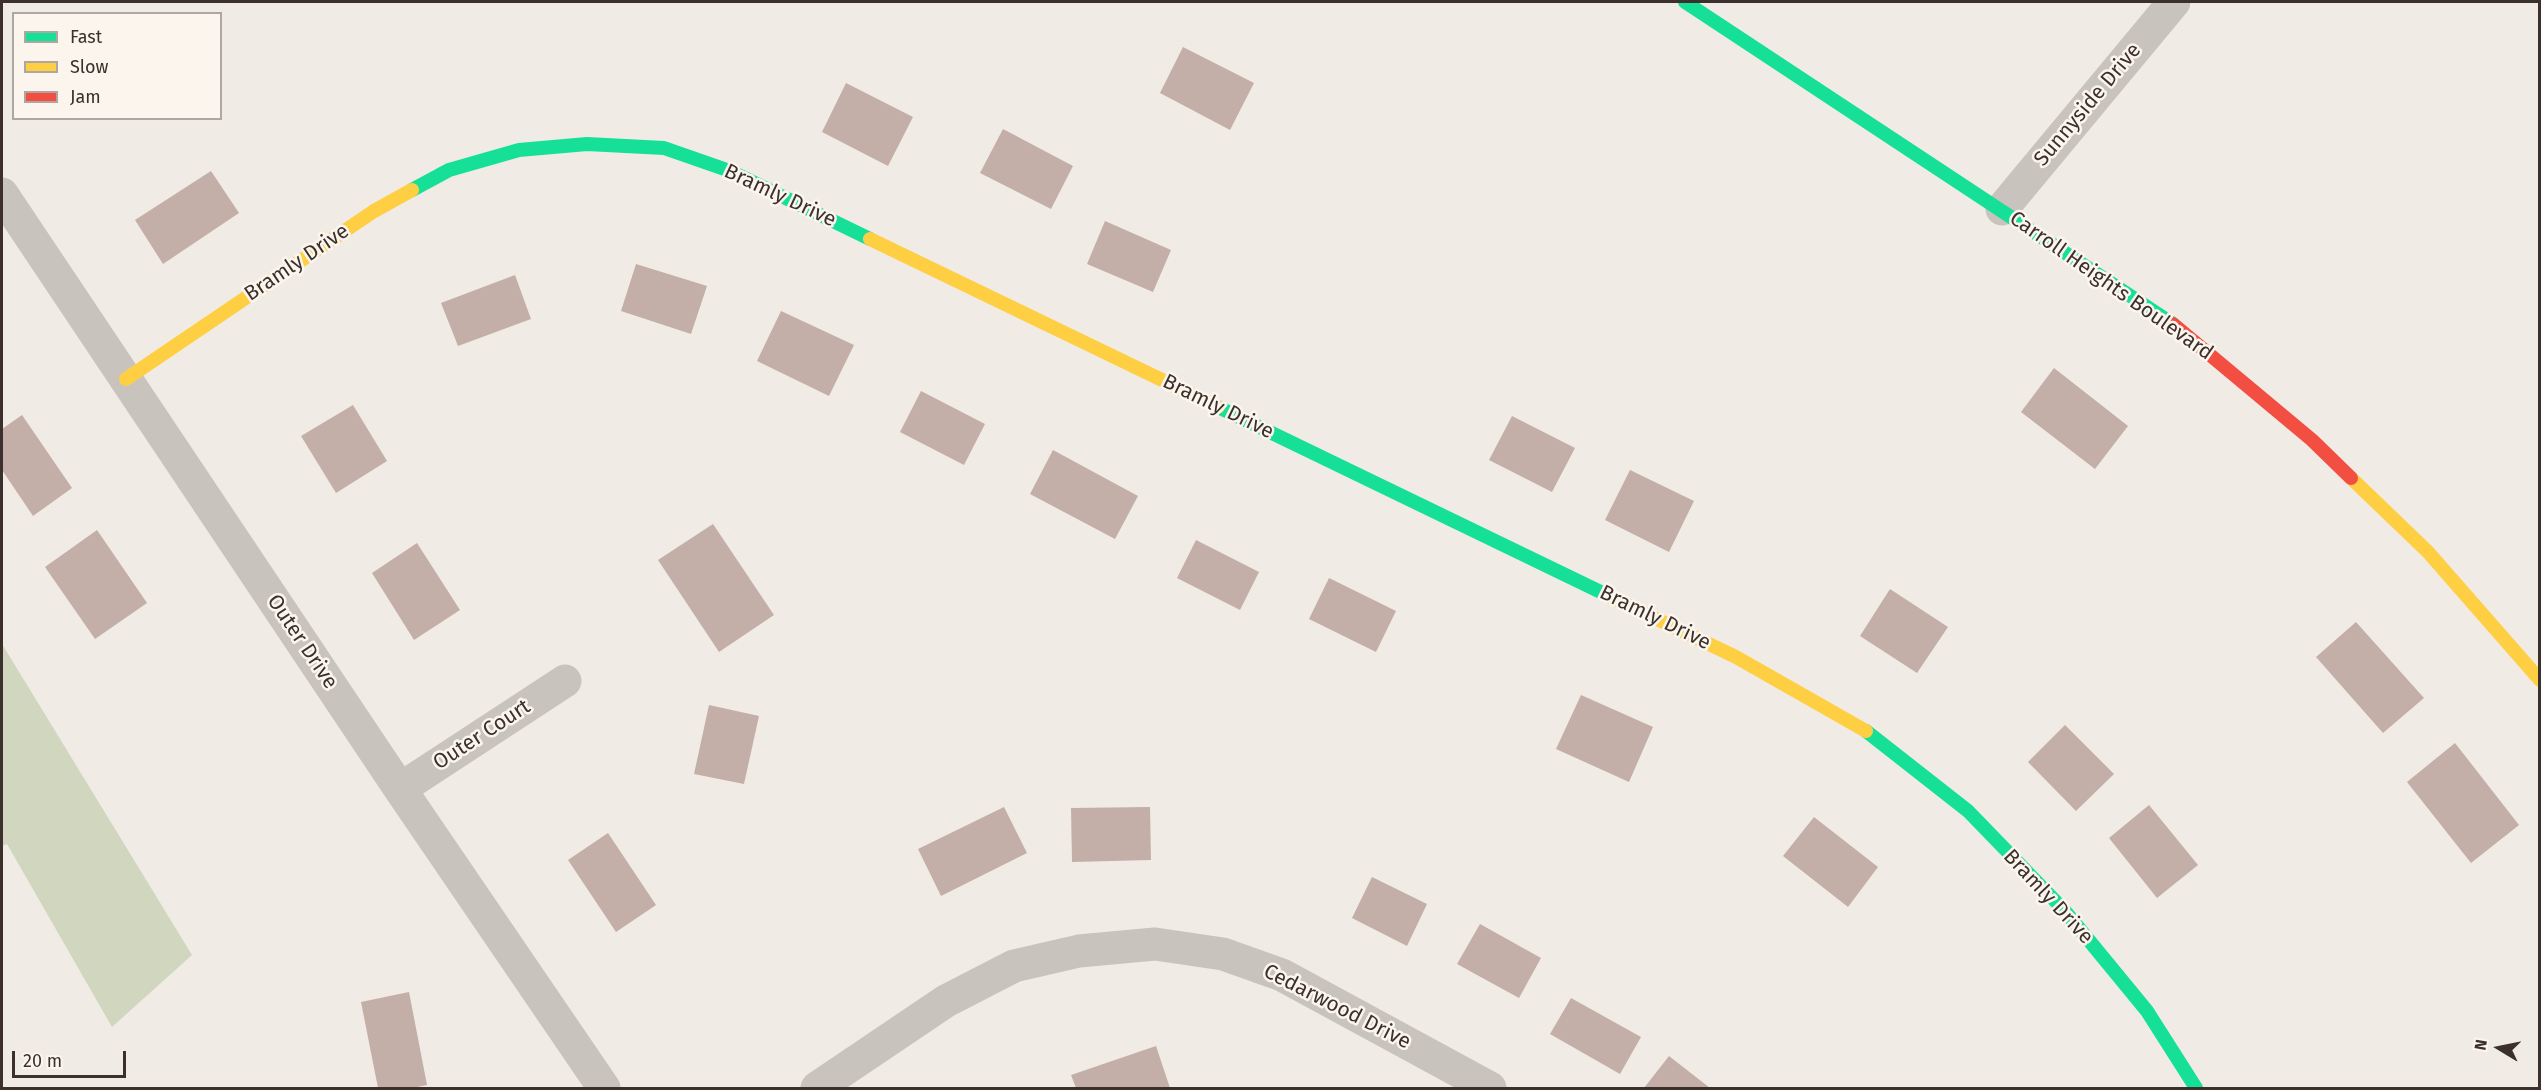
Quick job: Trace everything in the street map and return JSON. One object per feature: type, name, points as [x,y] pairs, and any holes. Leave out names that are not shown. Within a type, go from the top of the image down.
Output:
[{"type":"street","name":"Carroll Heights Boulevard","points":[[1685,2],[2184,331],[2312,440],[2428,552],[2540,680]]},
{"type":"street","name":"Sunnyside Drive","points":[[2002,209],[2175,2]]},
{"type":"street","name":"Bramly Drive","points":[[126,379],[374,211],[449,170],[519,150],[586,144],[664,148],[741,176],[1736,657],[1862,728],[1968,811],[2064,910],[2147,1011],[2196,1089]]},
{"type":"street","name":"Outer Drive","points":[[2,194],[600,1087]]},
{"type":"street","name":"Outer Court","points":[[399,789],[565,681]]},
{"type":"street","name":"Cedarwood Drive","points":[[817,1089],[946,1001],[1014,966],[1079,951],[1155,944],[1223,954],[1282,975],[1490,1089]]},
{"type":"green space","points":[[2,644],[192,955],[112,1027],[7,844],[2,846]]},
{"type":"building","points":[[1183,47],[1254,83],[1230,130],[1160,93]]},
{"type":"building","points":[[846,83],[913,117],[888,166],[822,132]]},
{"type":"building","points":[[1003,129],[1073,166],[1051,209],[980,173]]},
{"type":"building","points":[[211,171],[239,213],[163,264],[135,220]]},
{"type":"building","points":[[1105,221],[1171,250],[1153,292],[1087,264]]},
{"type":"building","points":[[636,264],[707,286],[691,334],[621,311]]},
{"type":"building","points":[[515,275],[531,319],[458,346],[441,303]]},
{"type":"building","points":[[781,311],[854,345],[829,396],[757,361]]},
{"type":"building","points":[[2054,368],[2128,426],[2095,469],[2021,412]]},
{"type":"building","points":[[921,391],[985,424],[964,465],[900,432]]},
{"type":"building","points":[[353,405],[387,461],[336,493],[301,436]]},
{"type":"building","points":[[22,415],[72,488],[33,516],[2,470],[2,429]]},
{"type":"building","points":[[1512,416],[1575,448],[1552,492],[1489,460]]},
{"type":"building","points":[[1053,450],[1138,496],[1115,539],[1030,494]]},
{"type":"building","points":[[1630,470],[1694,501],[1669,552],[1605,520]]},
{"type":"building","points":[[713,524],[774,615],[719,652],[658,560]]},
{"type":"building","points":[[97,530],[147,603],[95,639],[45,567]]},
{"type":"building","points":[[1196,540],[1259,572],[1240,610],[1177,578]]},
{"type":"building","points":[[417,543],[460,610],[414,640],[372,573]]},
{"type":"building","points":[[1329,578],[1396,611],[1376,652],[1309,619]]},
{"type":"building","points":[[1890,589],[1948,627],[1917,673],[1860,636]]},
{"type":"building","points":[[2356,622],[2424,698],[2383,733],[2316,657]]},
{"type":"building","points":[[1581,695],[1653,727],[1629,782],[1556,749]]},
{"type":"building","points":[[709,705],[759,716],[744,784],[694,774]]},
{"type":"building","points":[[2065,725],[2114,774],[2076,811],[2028,762]]},
{"type":"building","points":[[2455,743],[2519,825],[2471,863],[2407,782]]},
{"type":"building","points":[[2149,805],[2198,865],[2157,898],[2109,838]]},
{"type":"building","points":[[1004,807],[1027,853],[941,896],[918,849]]},
{"type":"building","points":[[1150,807],[1151,860],[1072,862],[1071,808]]},
{"type":"building","points":[[1814,817],[1878,867],[1848,907],[1783,856]]},
{"type":"building","points":[[608,833],[656,905],[616,932],[568,860]]},
{"type":"building","points":[[1372,877],[1427,904],[1407,946],[1352,918]]},
{"type":"building","points":[[1480,924],[1541,958],[1519,998],[1457,964]]},
{"type":"building","points":[[409,992],[427,1085],[412,1088],[378,1088],[361,1002]]},
{"type":"building","points":[[1571,998],[1641,1037],[1620,1074],[1550,1034]]},
{"type":"building","points":[[1156,1046],[1170,1088],[1076,1088],[1071,1075]]},
{"type":"building","points":[[1669,1056],[1710,1088],[1644,1088]]},
{"type":"traffic: fast","points":[[1685,2],[2173,324]]},
{"type":"traffic: fast","points":[[412,190],[449,170],[519,150],[587,144],[664,148],[730,171],[870,239]]},
{"type":"traffic: fast","points":[[1218,407],[1609,596]]},
{"type":"traffic: fast","points":[[1866,731],[1968,811],[2064,910],[2147,1011],[2196,1088]]},
{"type":"traffic: slow","points":[[126,379],[374,211],[412,190]]},
{"type":"traffic: slow","points":[[870,239],[1218,407]]},
{"type":"traffic: slow","points":[[2351,478],[2428,552],[2540,680]]},
{"type":"traffic: slow","points":[[1609,596],[1736,657],[1866,731]]},
{"type":"traffic: jam","points":[[2173,324],[2312,440],[2351,478]]}]
